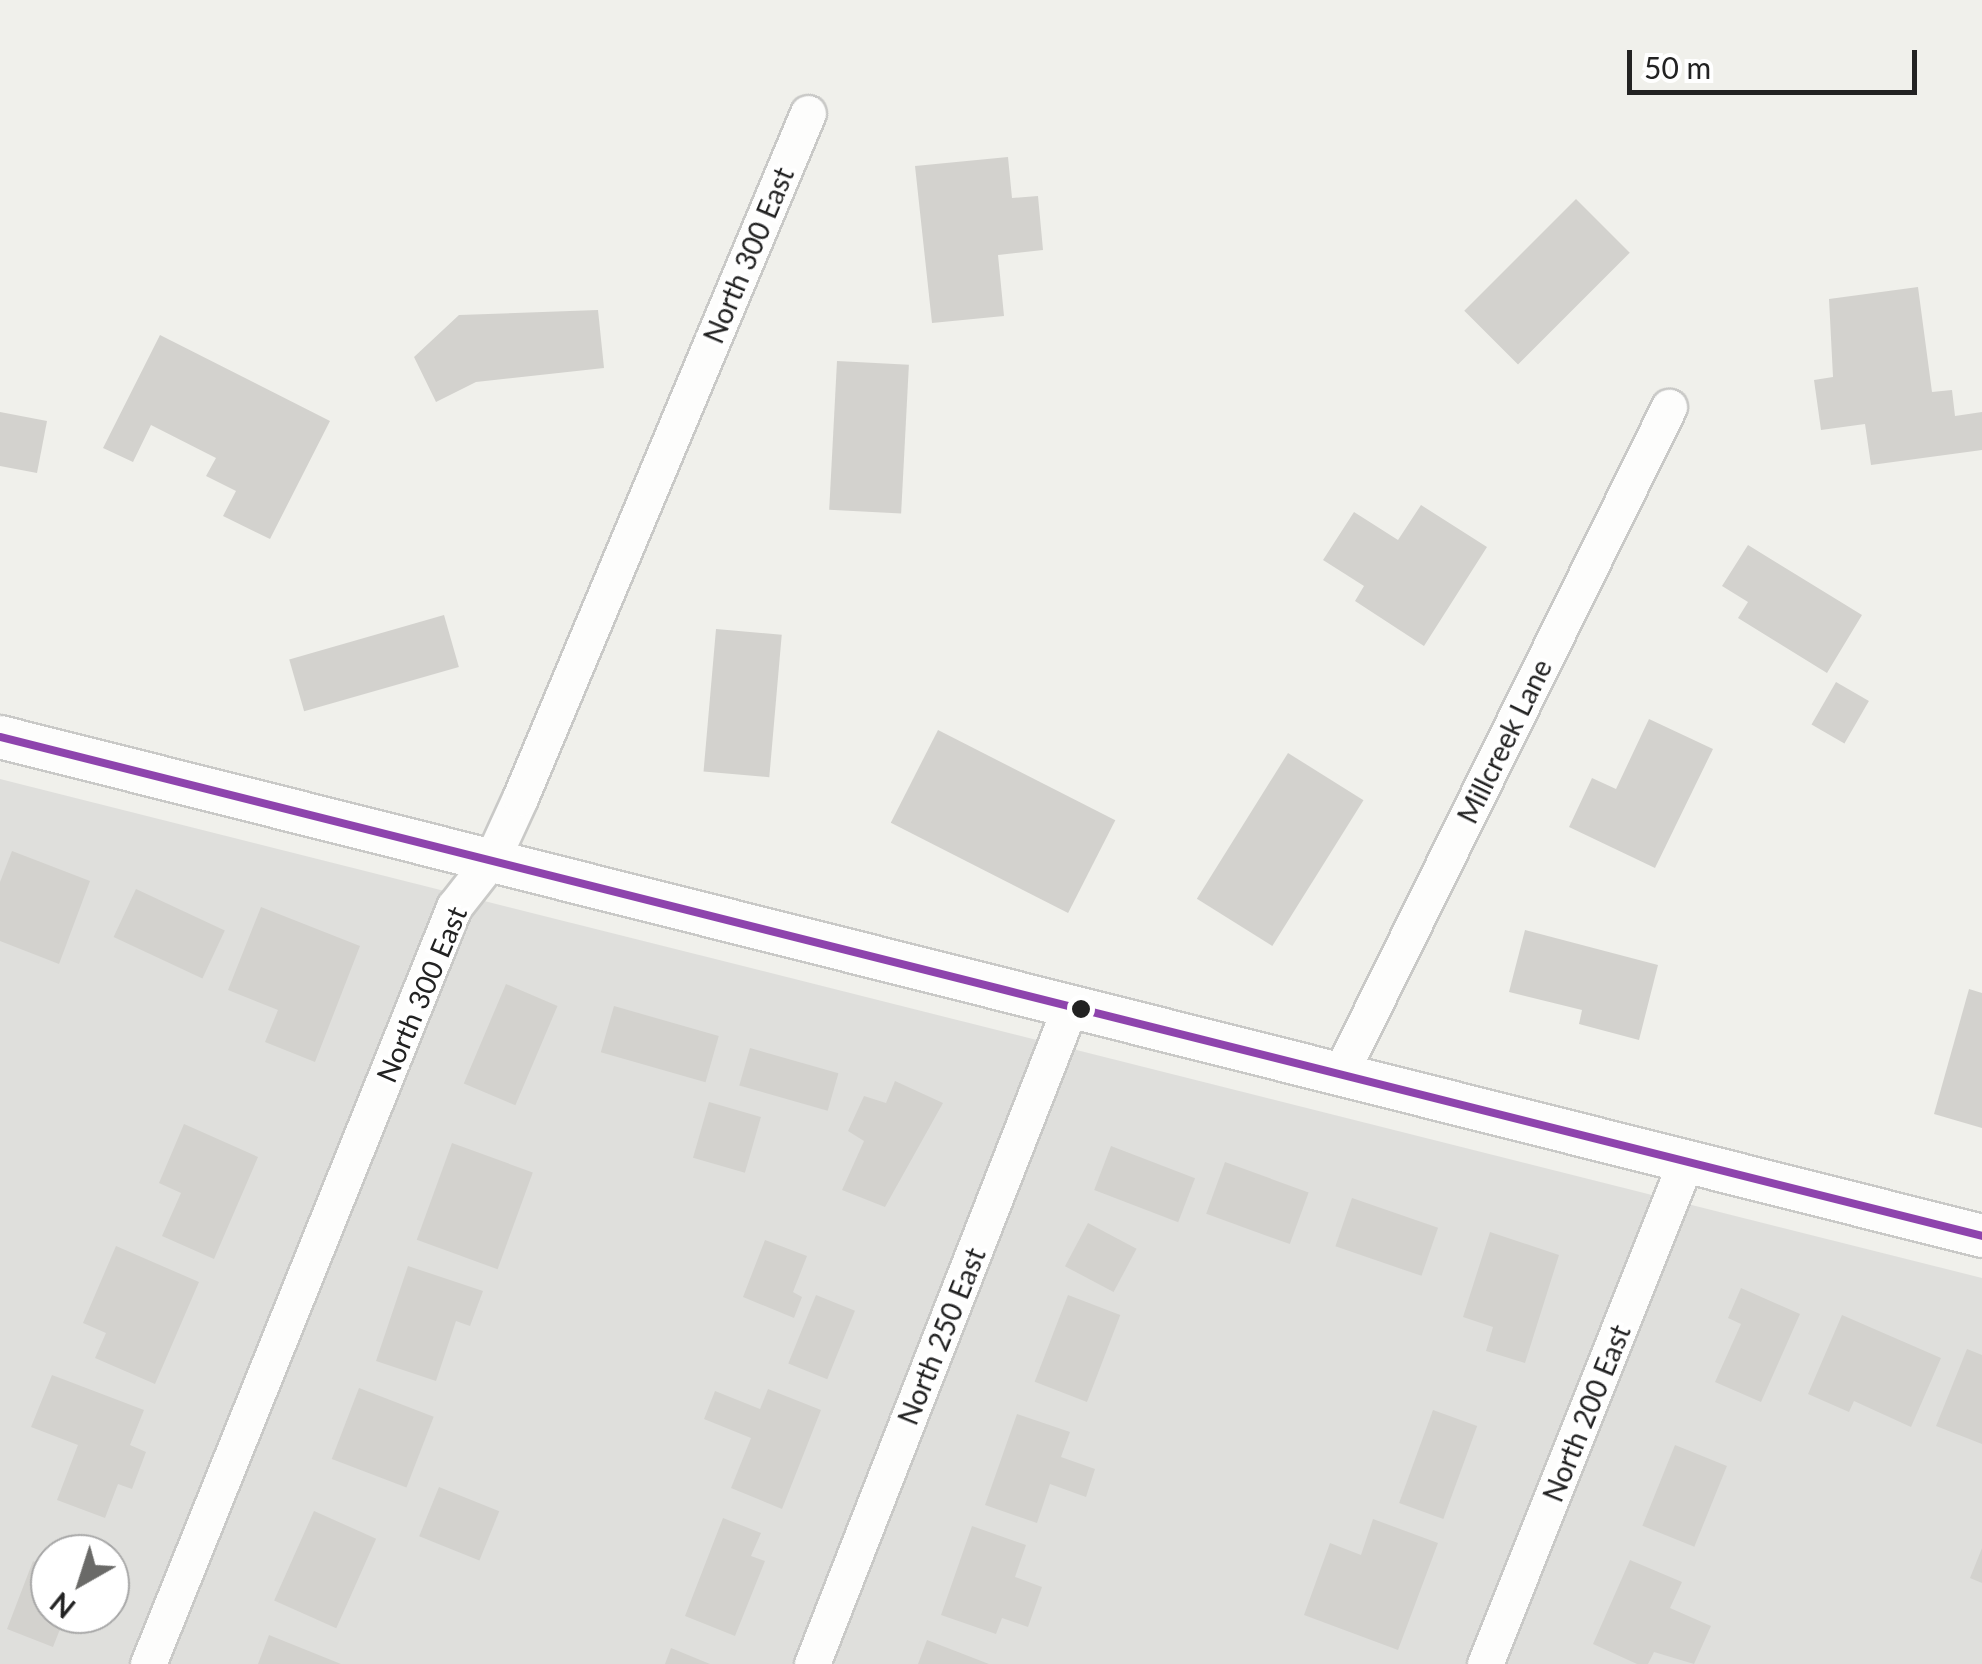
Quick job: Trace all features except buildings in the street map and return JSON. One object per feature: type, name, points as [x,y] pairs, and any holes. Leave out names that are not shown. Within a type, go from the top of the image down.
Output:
[{"type":"street","name":"North 300 East","points":[[148,1664],[454,907],[493,857],[808,113]]},
{"type":"street","name":"Millcreek Lane","points":[[1340,1074],[1669,407]]},
{"type":"street","points":[[0,736],[493,857],[1070,1007],[1982,1236]]},
{"type":"street","name":"North 250 East","points":[[812,1664],[1070,1007]]},
{"type":"street","name":"North 200 East","points":[[1485,1664],[1686,1161]]},
{"type":"shaded area","points":[[0,779],[1982,1278],[1982,1664],[0,1664]]},
{"type":"transit line","points":[[0,737],[1982,1236]]}]
